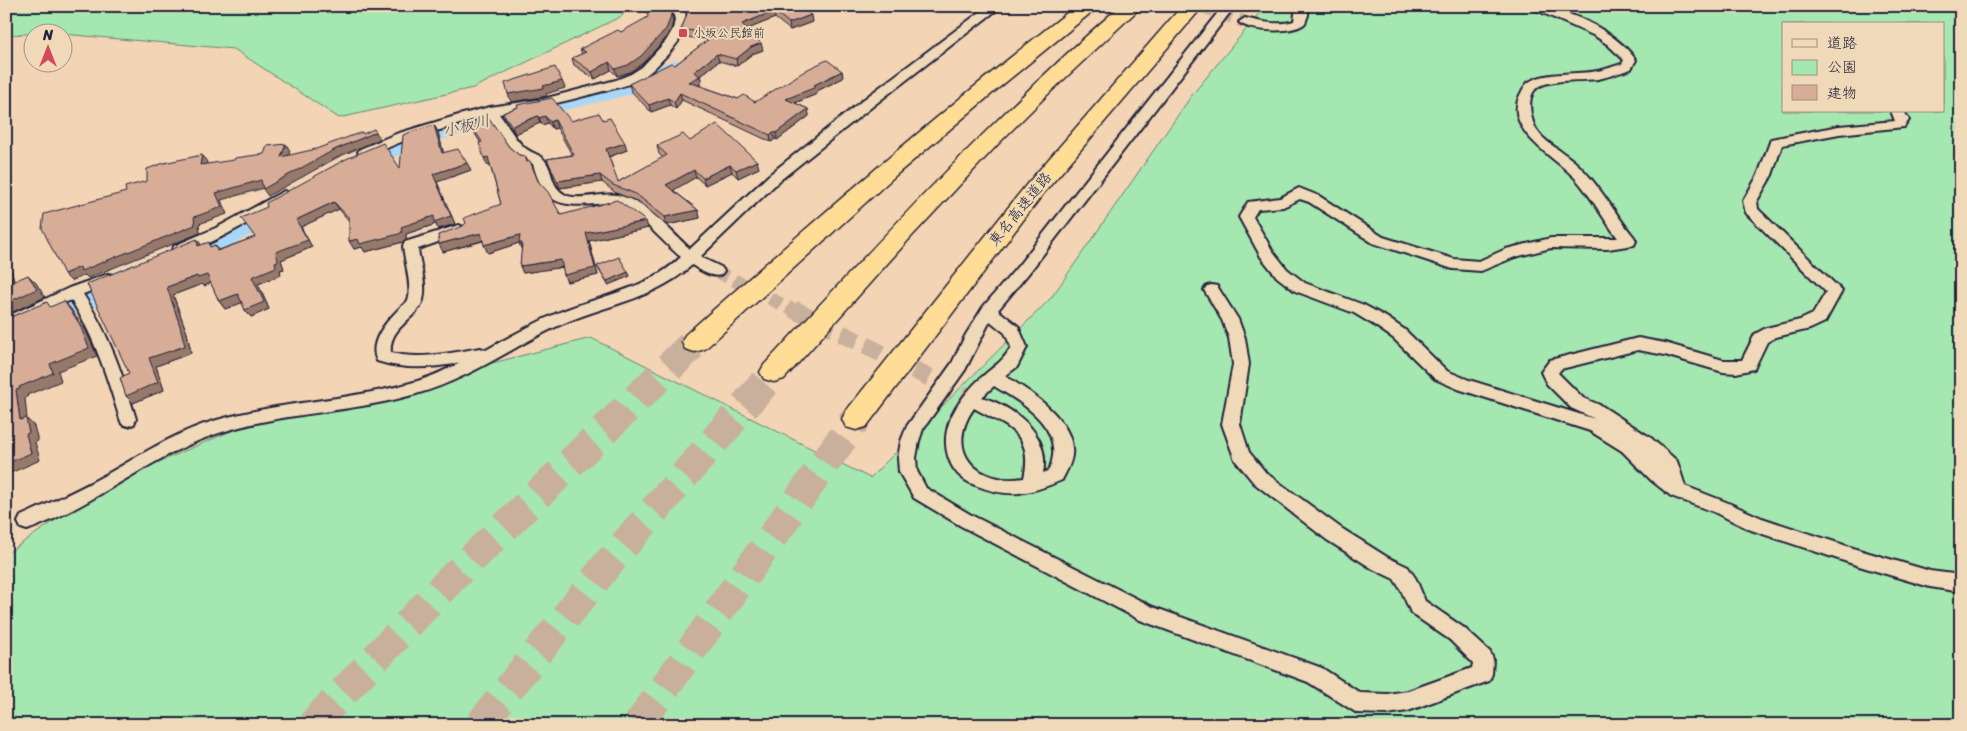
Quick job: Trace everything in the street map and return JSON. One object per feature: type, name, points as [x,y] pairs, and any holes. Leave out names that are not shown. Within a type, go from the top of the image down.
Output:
[{"type":"highway","points":[[695,342],[939,127],[1089,6]]},
{"type":"highway","points":[[774,372],[970,160],[1052,78],[1132,6]]},
{"type":"highway","name":"東名高速道路","points":[[856,419],[1029,196],[1193,6]]},
{"type":"street","points":[[353,158],[401,137],[490,111],[543,103],[620,83],[635,77],[646,70],[671,43],[680,29],[681,20],[678,6]]},
{"type":"street","points":[[27,522],[97,488],[169,447],[215,427],[277,412],[370,398],[417,387],[501,350],[548,324],[576,312],[655,285],[674,273],[774,178],[873,99],[996,6]]},
{"type":"street","points":[[1212,290],[1230,318],[1237,338],[1241,364],[1231,424],[1242,455],[1260,478],[1334,534],[1380,563],[1401,573],[1410,585],[1418,607],[1457,634],[1483,659],[1482,674],[1408,701],[1387,704],[1357,703],[1315,675],[1147,614],[967,521],[920,493],[908,472],[907,458],[910,441],[916,426],[960,366],[973,336],[988,312],[1023,270],[1229,6]]},
{"type":"street","points":[[1245,22],[1262,26],[1289,27],[1299,23],[1302,15],[1302,6]]},
{"type":"street","points":[[1534,6],[1612,40],[1620,46],[1630,60],[1627,66],[1599,75],[1534,84],[1529,89],[1523,104],[1528,126],[1534,136],[1571,165],[1583,178],[1611,219],[1629,241],[1608,244],[1551,244],[1511,253],[1481,266],[1453,264],[1378,240],[1314,199],[1299,193],[1283,202],[1253,205],[1246,217],[1266,252],[1282,273],[1300,287],[1359,310],[1399,334],[1441,375],[1464,385],[1596,426],[1628,446],[1658,476],[1677,491],[1720,507],[1757,524],[1859,558],[1930,579],[1961,584]]},
{"type":"street","points":[[490,111],[519,150],[523,154],[538,160],[545,181],[559,197],[570,202],[591,198],[622,201],[662,231],[702,267],[716,271]]},
{"type":"street","points":[[1677,491],[1672,466],[1645,442],[1596,411],[1577,403],[1553,380],[1549,372],[1556,364],[1638,344],[1652,344],[1719,365],[1739,368],[1748,365],[1761,338],[1772,332],[1804,325],[1819,318],[1834,291],[1751,210],[1750,201],[1766,175],[1776,142],[1851,128],[1899,124],[1902,120],[1898,112]]},
{"type":"street","points":[[165,256],[223,230],[292,191]]},
{"type":"street","points":[[462,229],[410,246],[417,290],[415,302],[394,323],[385,339],[382,351],[383,357],[405,362],[424,362],[501,350]]},
{"type":"street","points":[[6,324],[74,292],[124,273]]},
{"type":"street","points":[[74,292],[93,322],[110,360],[128,419]]},
{"type":"street","points":[[988,312],[1012,330],[1019,347],[1010,364],[993,378],[975,393],[959,416],[954,436],[958,462],[963,471],[996,487],[1013,488],[1031,484],[1056,474],[1062,462],[1064,450],[1059,434],[1037,406],[993,378]]},
{"type":"street","points":[[980,403],[1015,422],[1031,438],[1036,468],[1031,484]]},
{"type":"green space","points":[[6,6],[628,6],[622,16],[473,88],[339,118],[234,49],[72,35],[72,22],[22,22],[22,34],[6,35]]},
{"type":"green space","points":[[1265,6],[1961,6],[1961,725],[6,725],[6,554],[108,484],[240,427],[591,338],[870,478],[1051,298],[1192,95]]},
{"type":"building","points":[[646,6],[670,6],[671,15],[666,29],[641,56],[628,65],[615,69],[609,62],[592,72],[572,58],[586,52],[580,49],[618,30],[621,32],[648,17]]},
{"type":"building","points":[[685,6],[798,6],[811,15],[789,23],[774,11],[742,24],[761,43],[751,47],[736,59],[717,54],[694,72],[700,76],[689,82],[738,99],[744,95],[755,102],[808,69],[827,60],[842,71],[814,85],[816,87],[786,99],[808,109],[776,133],[773,132],[770,135],[680,93],[674,102],[668,98],[649,105],[629,84],[671,63],[675,65],[718,32],[681,30],[687,14]]},
{"type":"building","points":[[555,67],[562,81],[543,86],[544,88],[508,94],[505,83]]},
{"type":"building","points":[[552,98],[571,121],[599,113],[603,120],[610,118],[625,143],[606,149],[618,182],[667,155],[657,146],[683,134],[690,141],[717,124],[757,161],[736,170],[730,165],[703,178],[694,170],[666,185],[698,210],[665,217],[636,194],[613,185],[600,175],[557,181],[547,159],[574,155],[555,120],[550,122],[545,116],[539,118],[538,116],[512,126],[503,113],[518,107],[517,105]]},
{"type":"building","points":[[489,118],[509,147],[519,155],[525,156],[527,162],[530,161],[538,181],[548,192],[561,215],[617,200],[646,221],[586,233],[595,268],[564,275],[561,260],[520,266],[522,243],[519,243],[520,235],[484,245],[481,233],[439,244],[438,235],[463,226],[466,223],[464,218],[501,204],[488,157],[484,158],[479,143],[482,142],[471,125]]},
{"type":"building","points":[[434,125],[442,153],[458,149],[467,163],[433,174],[451,216],[434,222],[434,216],[401,227],[402,232],[399,234],[360,244],[358,239],[349,241],[349,218],[334,202],[296,220],[308,240],[276,252],[278,261],[275,262],[276,267],[252,277],[264,302],[245,310],[238,294],[219,301],[207,275],[198,278],[197,276],[167,287],[185,346],[149,358],[158,382],[126,396],[120,378],[129,373],[87,284],[197,239],[198,246],[209,242],[210,247],[215,245],[217,251],[255,237],[241,218],[267,207],[266,203],[346,159],[383,143],[400,168],[403,135]]},
{"type":"building","points":[[374,129],[376,132],[334,150],[263,189],[261,180],[216,193],[222,207],[194,217],[195,225],[81,271],[80,267],[64,274],[42,228],[44,214],[126,192],[125,187],[147,181],[147,169],[164,163],[202,155],[200,165],[234,160],[235,158],[264,154],[267,146],[286,144],[281,157],[316,149]]},
{"type":"building","points":[[619,257],[628,272],[607,281],[597,266]]},
{"type":"building","points":[[6,271],[10,283],[28,275],[37,289],[6,303]]},
{"type":"building","points":[[64,301],[79,323],[89,348],[50,364],[53,373],[16,390],[20,420],[26,418],[29,433],[26,434],[31,453],[6,464],[6,319],[47,302],[50,307]]},
{"type":"waterway","name":"小板川","points":[[345,172],[386,150],[441,130],[619,89],[675,68]]},
{"type":"waterway","name":"小板川","points":[[6,331],[70,302],[186,256],[261,216]]},
{"type":"tunnel","points":[[1201,6],[1245,22]]},
{"type":"tunnel","points":[[716,271],[795,311]]},
{"type":"tunnel","points":[[793,309],[980,403]]},
{"type":"tunnel","points":[[312,725],[449,581],[695,342]]},
{"type":"tunnel","points":[[480,725],[606,566],[774,372]]},
{"type":"tunnel","points":[[638,725],[856,419]]},
{"type":"place","name":"小坂公民館前","points":[[683,33]]}]
